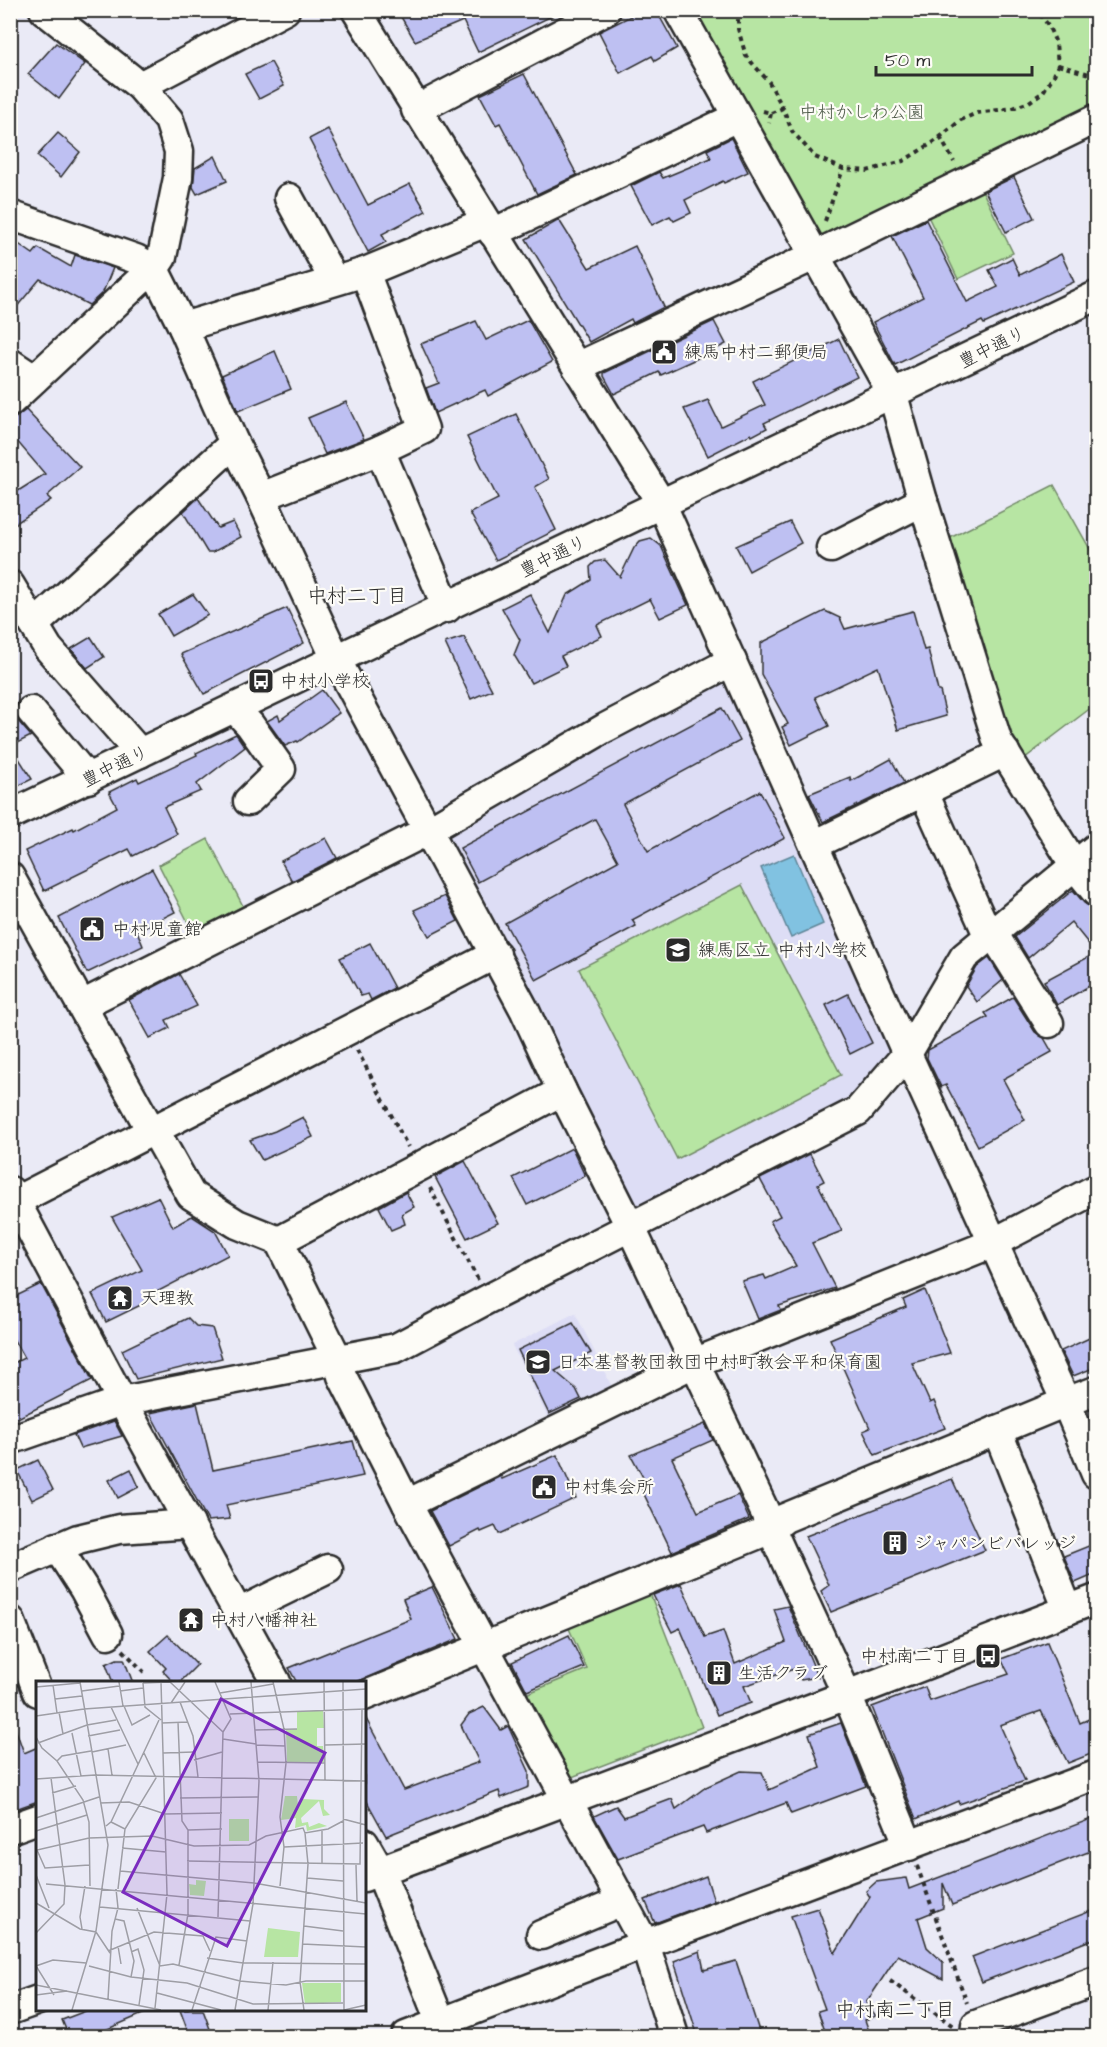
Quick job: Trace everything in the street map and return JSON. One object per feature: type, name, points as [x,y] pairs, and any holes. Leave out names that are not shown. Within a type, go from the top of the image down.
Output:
[{"type":"street","points":[[10,402],[154,269],[162,257],[178,178],[179,151],[169,120],[140,86],[45,10]]},
{"type":"street","points":[[140,86],[285,10]]},
{"type":"street","points":[[356,10],[661,503],[907,1054],[1066,1402],[1096,1474]]},
{"type":"street","points":[[416,110],[606,10]]},
{"type":"street","points":[[678,10],[749,114],[816,255],[893,395],[923,501],[997,740],[1086,857],[1096,892]]},
{"type":"street","points":[[183,327],[366,272],[489,228],[749,114]]},
{"type":"street","points":[[577,367],[816,255],[1096,119]]},
{"type":"street","points":[[289,198],[334,280]]},
{"type":"street","points":[[10,215],[136,259],[154,269],[337,661],[496,954],[630,1226],[765,1512],[847,1695],[909,1846]]},
{"type":"street","points":[[261,497],[380,450],[424,429],[366,272]]},
{"type":"street","name":"豊中通り","points":[[10,815],[337,661],[661,503],[1094,303]]},
{"type":"street","points":[[10,363],[34,380]]},
{"type":"street","points":[[34,626],[234,443]]},
{"type":"street","points":[[380,450],[447,608]]},
{"type":"street","points":[[831,548],[923,501]]},
{"type":"street","points":[[10,585],[48,648],[140,753]]},
{"type":"street","points":[[82,1005],[429,830],[605,728],[732,661]]},
{"type":"street","points":[[235,709],[250,725],[281,769],[248,801]]},
{"type":"street","points":[[32,711],[88,779]]},
{"type":"street","points":[[814,845],[1005,752]]},
{"type":"street","points":[[924,793],[991,935],[1049,1023]]},
{"type":"street","points":[[10,1440],[122,1401],[396,1348],[858,1111],[907,1054],[964,957],[1086,857]]},
{"type":"street","points":[[10,877],[148,1125],[155,1131],[191,1195],[237,1224],[279,1241],[338,1360],[342,1376],[407,1504],[645,1944],[674,2037]]},
{"type":"street","points":[[275,1681],[13,1199],[155,1131],[496,954]]},
{"type":"street","points":[[279,1241],[562,1091]]},
{"type":"street","points":[[407,1504],[694,1363],[993,1243],[1096,1189]]},
{"type":"street","points":[[366,1695],[771,1529],[785,1518],[1096,1391]]},
{"type":"street","points":[[997,1430],[1068,1610]]},
{"type":"street","points":[[10,1568],[78,1539],[119,1530],[190,1524]]},
{"type":"street","points":[[57,1547],[84,1589],[108,1634]]},
{"type":"street","points":[[238,1613],[328,1569]]},
{"type":"street","points":[[372,1874],[1096,1599]]},
{"type":"street","points":[[10,1620],[36,1687]]},
{"type":"street","points":[[406,2037],[443,2030],[645,1944],[1096,1775]]},
{"type":"street","points":[[10,1829],[36,1820]]},
{"type":"street","points":[[366,1851],[372,1874],[443,2030]]},
{"type":"street","points":[[541,1935],[622,1901]]},
{"type":"street","points":[[965,2032],[976,2025],[1096,1981]]},
{"type":"street","points":[[10,2010],[36,2001]]},
{"type":"path","points":[[738,10],[738,29],[746,56],[769,82],[792,131],[814,157],[843,169],[867,171],[903,161],[961,120],[977,112],[1013,108],[1029,102],[1043,92],[1058,65],[1056,43],[1048,25],[1036,10]]},
{"type":"path","points":[[1088,10],[1096,27]]},
{"type":"path","points":[[1058,65],[1096,76]]},
{"type":"path","points":[[749,114],[771,113],[783,108]]},
{"type":"path","points":[[768,129],[771,113]]},
{"type":"path","points":[[940,137],[954,162],[960,164]]},
{"type":"path","points":[[944,167],[954,162]]},
{"type":"path","points":[[825,221],[843,169]]},
{"type":"path","points":[[818,220],[830,225]]},
{"type":"path","points":[[108,1634],[144,1672]]},
{"type":"path","points":[[909,1846],[968,2007]]},
{"type":"path","points":[[890,1981],[965,2032]]},
{"type":"shaded area","points":[[721,680],[730,682],[892,1049],[848,1104],[645,1209],[629,1204],[445,834]]},
{"type":"shaded area","points":[[575,1313],[612,1387],[548,1418],[512,1345]]},
{"type":"green space","name":"中村かしわ公園","points":[[687,11],[1096,11],[1096,111],[825,242],[815,238]]},
{"type":"green space","points":[[980,186],[1013,253],[958,279],[926,212]]},
{"type":"green space","points":[[1054,485],[1096,560],[1096,704],[1021,761],[1007,735],[948,539]]},
{"type":"green space","points":[[208,839],[243,906],[193,932],[159,865]]},
{"type":"green space","points":[[742,885],[841,1075],[677,1159],[579,969]]},
{"type":"green space","points":[[649,1591],[702,1727],[572,1777],[562,1774],[521,1696],[587,1669],[567,1624]]},
{"type":"water","points":[[794,854],[823,924],[791,938],[761,868]]},
{"type":"building","points":[[397,10],[564,10],[478,52],[463,21],[415,41]]},
{"type":"building","points":[[628,10],[656,10],[677,48],[655,61],[652,56],[620,73],[599,32],[631,16]]},
{"type":"building","points":[[56,43],[85,64],[59,99],[28,74]]},
{"type":"building","points":[[271,62],[284,86],[259,99],[245,74]]},
{"type":"building","points":[[524,74],[577,175],[537,194],[500,123],[496,125],[480,95]]},
{"type":"building","points":[[328,129],[368,205],[410,184],[426,211],[382,234],[386,242],[368,252],[309,139]]},
{"type":"building","points":[[58,133],[80,152],[61,177],[37,156]]},
{"type":"building","points":[[731,138],[748,172],[724,183],[723,181],[685,200],[691,213],[674,221],[670,216],[652,225],[631,186],[659,172],[663,178],[711,158],[707,150]]},
{"type":"building","points":[[215,156],[227,181],[197,194],[193,187],[195,168]]},
{"type":"building","points":[[1014,177],[1034,218],[1006,232],[985,191]]},
{"type":"building","points":[[559,220],[589,268],[635,246],[664,307],[633,323],[631,319],[589,342],[526,239]]},
{"type":"building","points":[[926,220],[967,302],[998,287],[989,270],[1012,258],[1020,275],[1061,254],[1074,282],[984,324],[982,321],[895,365],[873,322],[923,297],[892,236]]},
{"type":"building","points":[[10,238],[33,254],[38,248],[71,267],[75,255],[113,268],[103,292],[89,305],[40,279],[10,315]]},
{"type":"building","points":[[528,320],[552,362],[488,396],[485,390],[435,413],[426,388],[439,383],[421,344],[476,321],[486,340]]},
{"type":"building","points":[[714,321],[726,344],[661,375],[659,372],[614,394],[604,373]]},
{"type":"building","points":[[839,339],[857,377],[764,423],[767,428],[752,436],[751,434],[708,456],[684,409],[708,400],[721,426],[765,405],[753,381]]},
{"type":"building","points":[[275,351],[291,389],[238,411],[222,375]]},
{"type":"building","points":[[346,402],[364,439],[325,454],[308,418]]},
{"type":"building","points":[[26,410],[80,467],[47,496],[51,500],[10,527],[10,496],[45,474],[10,433],[10,422]]},
{"type":"building","points":[[516,414],[549,479],[535,487],[556,530],[496,560],[470,513],[498,499],[467,437]]},
{"type":"building","points":[[198,498],[218,528],[233,522],[241,537],[213,552],[207,552],[183,512]]},
{"type":"building","points":[[790,522],[801,543],[749,571],[736,546]]},
{"type":"building","points":[[651,538],[661,546],[688,605],[660,618],[650,599],[597,625],[602,636],[561,656],[566,666],[531,683],[514,655],[520,640],[502,608],[530,594],[550,633],[567,595],[591,580],[590,567],[595,562],[605,560],[620,577],[634,548],[640,541]]},
{"type":"building","points":[[193,594],[208,615],[171,636],[158,614]]},
{"type":"building","points":[[287,608],[304,643],[204,694],[181,654]]},
{"type":"building","points":[[825,611],[840,618],[845,629],[913,611],[924,650],[928,649],[946,716],[898,730],[878,667],[815,697],[829,726],[791,745],[782,727],[788,724],[761,674],[761,643]]},
{"type":"building","points":[[91,637],[104,657],[87,668],[71,649]]},
{"type":"building","points":[[464,637],[492,690],[471,699],[445,643]]},
{"type":"building","points":[[322,690],[339,713],[298,742],[285,746],[267,721],[278,715],[280,720]]},
{"type":"building","points":[[722,708],[740,741],[623,804],[648,851],[760,791],[785,838],[632,920],[636,926],[536,980],[505,923],[618,861],[595,819],[478,882],[460,848]]},
{"type":"building","points":[[17,720],[31,736],[11,746],[32,779],[10,790],[10,724]]},
{"type":"building","points":[[236,734],[245,747],[197,784],[201,791],[164,807],[177,834],[133,856],[129,849],[44,891],[25,851],[73,828],[74,830],[117,807],[109,792],[137,778],[139,782]]},
{"type":"building","points":[[891,759],[904,783],[823,822],[809,794],[850,777],[851,781]]},
{"type":"building","points":[[326,838],[337,858],[292,881],[281,861]]},
{"type":"building","points":[[152,869],[175,912],[137,931],[143,946],[87,973],[59,918]]},
{"type":"building","points":[[1073,890],[1084,903],[1096,911],[1096,953],[1071,922],[1028,958],[1015,937]]},
{"type":"building","points":[[445,896],[458,921],[429,936],[414,910]]},
{"type":"building","points":[[370,943],[394,988],[371,1000],[368,994],[361,996],[340,958]]},
{"type":"building","points":[[1096,953],[1096,982],[1057,1005],[1044,981]]},
{"type":"building","points":[[989,958],[1003,980],[977,1002],[966,986],[977,967]]},
{"type":"building","points":[[179,974],[197,1006],[166,1020],[170,1028],[150,1038],[129,1000]]},
{"type":"building","points":[[848,994],[872,1043],[850,1054],[826,1005]]},
{"type":"building","points":[[1013,997],[1035,1032],[1044,1038],[1052,1052],[1003,1079],[1025,1120],[978,1146],[946,1085],[941,1087],[927,1058],[928,1050],[988,1017],[985,1013]]},
{"type":"building","points":[[303,1117],[313,1137],[262,1160],[250,1140]]},
{"type":"building","points":[[572,1148],[585,1176],[527,1205],[513,1178]]},
{"type":"building","points":[[810,1154],[824,1181],[818,1184],[842,1231],[812,1243],[835,1288],[779,1306],[781,1310],[758,1319],[742,1281],[764,1275],[766,1279],[796,1266],[770,1221],[780,1216],[760,1179]]},
{"type":"building","points":[[465,1161],[498,1223],[467,1238],[435,1177]]},
{"type":"building","points":[[406,1192],[414,1207],[402,1214],[405,1224],[391,1230],[379,1207]]},
{"type":"building","points":[[158,1197],[173,1227],[192,1216],[215,1231],[228,1255],[145,1298],[147,1302],[106,1322],[92,1294],[142,1270],[112,1217]]},
{"type":"building","points":[[41,1284],[92,1380],[10,1422],[10,1365],[24,1358],[10,1333],[10,1299]]},
{"type":"building","points":[[925,1290],[950,1353],[912,1363],[930,1403],[934,1401],[945,1428],[875,1455],[863,1431],[870,1428],[830,1339],[906,1307],[903,1300]]},
{"type":"building","points":[[188,1318],[196,1326],[212,1328],[222,1358],[136,1379],[122,1350]]},
{"type":"building","points":[[573,1323],[591,1353],[555,1371],[576,1389],[581,1399],[549,1414],[518,1350]]},
{"type":"building","points":[[1096,1335],[1096,1367],[1073,1376],[1061,1351]]},
{"type":"building","points":[[197,1403],[213,1470],[353,1441],[363,1476],[226,1505],[230,1519],[208,1521],[150,1413]]},
{"type":"building","points":[[114,1421],[122,1436],[80,1448],[74,1435]]},
{"type":"building","points":[[705,1424],[713,1440],[672,1458],[698,1512],[738,1495],[749,1519],[672,1552],[641,1488],[647,1485],[631,1455]]},
{"type":"building","points":[[557,1455],[576,1498],[499,1534],[495,1526],[481,1532],[480,1530],[449,1546],[430,1511],[501,1476],[502,1479]]},
{"type":"building","points":[[38,1460],[53,1490],[32,1500],[17,1470]]},
{"type":"building","points":[[131,1469],[139,1487],[118,1498],[109,1480]]},
{"type":"building","name":"ジャパンビバレッジ","points":[[952,1479],[985,1550],[831,1612],[821,1591],[829,1585],[806,1536]]},
{"type":"building","points":[[1096,1543],[1096,1574],[1075,1583],[1064,1556]]},
{"type":"building","points":[[681,1584],[705,1637],[723,1631],[735,1664],[786,1642],[774,1609],[788,1606],[818,1677],[801,1680],[794,1669],[744,1686],[751,1703],[717,1715],[680,1628],[672,1632],[653,1595]]},
{"type":"building","points":[[432,1587],[458,1639],[359,1681],[296,1681],[289,1668],[411,1619],[403,1599]]},
{"type":"building","points":[[168,1635],[197,1665],[181,1681],[172,1681],[163,1671],[166,1668],[150,1651]]},
{"type":"building","points":[[569,1635],[584,1667],[527,1691],[512,1662]]},
{"type":"building","points":[[1047,1642],[1080,1723],[1096,1716],[1096,1752],[1068,1763],[1041,1711],[1000,1725],[1025,1781],[959,1804],[958,1801],[916,1819],[872,1707],[925,1687],[930,1701],[1009,1674],[1001,1659]]},
{"type":"building","points":[[117,1659],[124,1659],[132,1681],[112,1681],[106,1664]]},
{"type":"building","points":[[484,1707],[501,1730],[508,1726],[529,1771],[529,1787],[501,1798],[499,1791],[386,1836],[366,1800],[366,1719],[404,1790],[479,1762],[461,1725],[469,1714]]},
{"type":"building","points":[[13,1722],[24,1753],[36,1748],[36,1802],[10,1811],[10,1723]]},
{"type":"building","points":[[841,1723],[866,1786],[791,1814],[786,1803],[706,1833],[703,1827],[618,1859],[594,1816],[616,1806],[624,1817],[672,1799],[676,1809],[706,1787],[741,1771],[762,1772],[769,1790],[820,1767],[809,1734]]},
{"type":"building","points":[[1096,1817],[1096,1849],[952,1905],[943,1883],[943,1908],[918,1918],[927,1947],[943,1962],[943,1979],[898,1955],[866,2003],[876,2016],[865,2020],[871,2037],[827,2037],[818,2011],[825,2009],[791,1916],[818,1908],[835,1953],[870,1897],[866,1891],[876,1882],[906,1878],[909,1889]]},
{"type":"building","points":[[706,1876],[714,1901],[655,1923],[645,1900]]},
{"type":"building","points":[[1096,1909],[1096,1938],[982,1982],[972,1957]]},
{"type":"building","points":[[700,1951],[704,1970],[736,1961],[761,2037],[698,2037],[674,1961]]},
{"type":"building","points":[[85,2011],[150,2011],[89,2037],[69,2037],[62,2020]]},
{"type":"building","points":[[180,2011],[203,2011],[213,2037],[190,2037]]},
{"type":"place","name":"練馬中村二郵便局","points":[[664,352]]},
{"type":"place","name":"中村小学校","points":[[261,681]]},
{"type":"place","name":"中村児童館","points":[[92,929]]},
{"type":"place","name":"練馬区立 中村小学校","points":[[678,950]]},
{"type":"place","name":"天理教","points":[[120,1298]]},
{"type":"place","name":"日本基督教団教団中村町教会平和保育園","points":[[538,1362]]},
{"type":"place","name":"中村集会所","points":[[544,1487]]},
{"type":"place","name":"ジャパンビバレッジ","points":[[895,1543]]},
{"type":"place","name":"中村八幡神社","points":[[191,1620]]},
{"type":"place","name":"中村南二丁目","points":[[988,1656]]},
{"type":"place","name":"生活クラブ","points":[[719,1673]]},
{"type":"district","name":"中村二丁目","points":[[357,595]]},
{"type":"district","name":"中村南二丁目","points":[[895,2009]]}]
